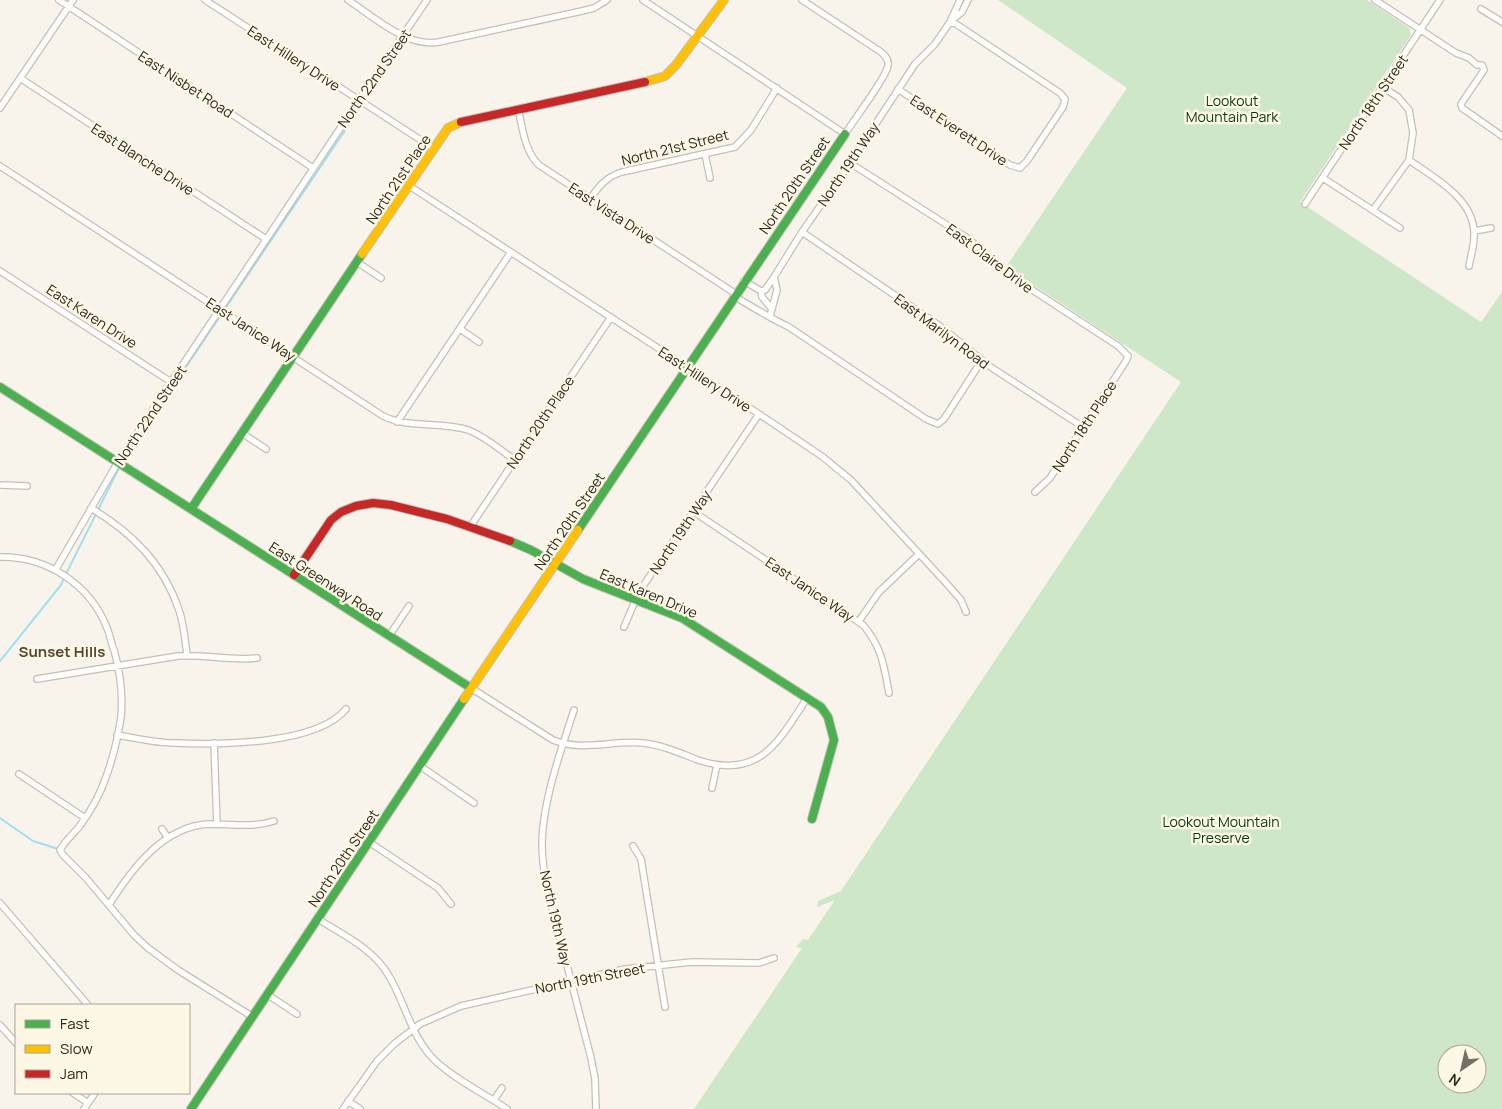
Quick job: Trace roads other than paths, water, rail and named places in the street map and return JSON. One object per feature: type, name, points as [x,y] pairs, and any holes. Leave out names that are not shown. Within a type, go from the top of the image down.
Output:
[{"type":"street","name":"East Nisbet Road","points":[[59,0],[313,168]]},
{"type":"street","points":[[0,108],[73,0]]},
{"type":"street","name":"East Hillery Drive","points":[[205,0],[433,148]]},
{"type":"street","points":[[348,0],[403,36],[423,43],[435,43],[594,8],[607,0]]},
{"type":"street","name":"North 22nd Street","points":[[56,569],[118,462],[358,100],[428,0]]},
{"type":"street","points":[[643,0],[845,134]]},
{"type":"street","name":"North 21st Place","points":[[191,509],[448,128],[462,122],[659,78],[676,65],[724,0]]},
{"type":"street","name":"North 20th Street","points":[[191,1109],[471,688],[885,74],[888,62],[881,52],[802,0]]},
{"type":"street","name":"North 19th Way","points":[[774,277],[915,64],[934,44],[950,22],[960,0]]},
{"type":"street","name":"North 19th Way","points":[[950,22],[962,12],[968,0]]},
{"type":"street","points":[[1375,0],[1456,53],[1469,58],[1477,65],[1482,65],[1484,70],[1461,104],[1462,108],[1502,136]]},
{"type":"street","name":"North 18th Street","points":[[1305,204],[1440,0]]},
{"type":"street","points":[[1481,8],[1502,22]]},
{"type":"street","points":[[513,18],[515,26]]},
{"type":"street","name":"East Everett Drive","points":[[898,89],[1010,165],[1020,168],[1026,162],[1064,107],[1065,99],[1060,93],[956,24],[950,22]]},
{"type":"street","name":"East Blanche Drive","points":[[20,78],[266,239]]},
{"type":"street","points":[[1373,210],[1409,160],[1413,133],[1409,110],[1398,97],[1382,87]]},
{"type":"street","name":"North 21st Street","points":[[590,199],[602,183],[614,175],[735,147],[750,130],[777,88]]},
{"type":"street","name":"East Vista Drive","points":[[518,109],[526,144],[532,158],[546,171],[755,309],[806,338],[926,419],[938,424],[944,419],[982,360]]},
{"type":"street","points":[[705,154],[710,178]]},
{"type":"street","points":[[1409,160],[1452,190],[1464,203],[1474,231],[1470,266]]},
{"type":"street","name":"East Claire Drive","points":[[850,163],[969,239],[1002,270],[1118,346],[1128,356]]},
{"type":"street","name":"East Janice Way","points":[[0,166],[383,416],[398,422],[469,430],[515,460]]},
{"type":"street","points":[[1323,178],[1400,228]]},
{"type":"street","name":"East Hillery Drive","points":[[408,185],[688,367],[845,474],[961,600],[966,612]]},
{"type":"street","points":[[1474,231],[1491,228]]},
{"type":"street","name":"East Marilyn Road","points":[[802,232],[940,326],[982,360],[1083,427]]},
{"type":"street","points":[[398,422],[511,252]]},
{"type":"street","points":[[357,262],[381,278]]},
{"type":"street","name":"East Karen Drive","points":[[0,272],[171,382]]},
{"type":"street","points":[[761,292],[765,290],[774,277]]},
{"type":"street","points":[[770,316],[777,290],[774,277]]},
{"type":"street","points":[[744,281],[761,292],[764,300],[772,309]]},
{"type":"street","points":[[755,309],[764,300]]},
{"type":"street","name":"North 20th Place","points":[[470,527],[611,317]]},
{"type":"street","points":[[460,329],[479,342]]},
{"type":"street","name":"North 18th Place","points":[[1035,492],[1050,478],[1128,356]]},
{"type":"street","name":"East Greenway Road","points":[[0,387],[553,740],[575,746],[641,743],[655,745],[717,765]]},
{"type":"street","name":"North 19th Way","points":[[624,628],[636,600],[759,414]]},
{"type":"street","points":[[242,433],[266,449]]},
{"type":"street","points":[[0,485],[27,486]]},
{"type":"street","name":"East Karen Drive","points":[[294,575],[331,520],[341,512],[356,506],[372,503],[391,505],[446,519],[516,543],[583,579],[682,618],[808,698],[821,707],[828,717],[834,740],[812,820]]},
{"type":"street","points":[[91,508],[134,539],[161,571],[180,612],[187,655]]},
{"type":"street","name":"East Janice Way","points":[[694,512],[858,621],[876,641],[882,654],[889,693]]},
{"type":"street","points":[[858,621],[879,592],[919,554]]},
{"type":"street","points":[[0,557],[26,558],[56,569],[75,584],[94,604],[107,628],[117,665],[121,689],[121,717],[114,752],[98,797],[85,818],[60,850],[134,935],[155,954],[252,1017]]},
{"type":"street","points":[[389,636],[409,606]]},
{"type":"street","points":[[37,680],[117,665],[187,655],[242,659],[257,658]]},
{"type":"street","points":[[712,788],[717,765],[734,766],[746,763],[766,753],[782,735],[808,698]]},
{"type":"street","points":[[117,735],[147,741],[173,743],[270,740],[295,736],[317,729],[334,721],[346,710]]},
{"type":"street","name":"North 19th Way","points":[[571,980],[547,888],[542,843],[543,824],[574,710]]},
{"type":"street","points":[[214,743],[216,824]]},
{"type":"street","points":[[420,766],[474,802]]},
{"type":"street","points":[[19,774],[85,818]]},
{"type":"street","points":[[109,905],[140,863],[157,846],[191,826],[216,824],[258,826],[274,821]]},
{"type":"street","points":[[162,829],[168,838]]},
{"type":"street","points":[[369,842],[438,888],[451,904]]},
{"type":"street","points":[[633,846],[641,859],[665,1008]]},
{"type":"street","points":[[0,903],[87,1004]]},
{"type":"street","points":[[318,919],[367,951],[384,967],[395,986],[418,1040],[430,1056],[444,1068],[507,1109]]},
{"type":"street","name":"North 19th Street","points":[[343,1109],[377,1061],[413,1029],[444,1012],[461,1006],[625,969],[713,962],[760,964],[774,958]]},
{"type":"street","points":[[571,980],[591,1058],[595,1079],[596,1109]]},
{"type":"street","points":[[268,995],[297,1014]]},
{"type":"street","points":[[0,1025],[15,1043]]},
{"type":"street","points":[[494,1100],[502,1088]]},
{"type":"street","points":[[74,1094],[88,1103]]},
{"type":"street","points":[[84,1109],[94,1094]]},
{"type":"street","points":[[348,1101],[360,1109]]},
{"type":"waterway","points":[[364,101],[382,71]]},
{"type":"waterway","points":[[122,462],[362,105]]},
{"type":"waterway","points":[[66,574],[120,466]]},
{"type":"waterway","points":[[0,661],[61,585],[64,578]]},
{"type":"waterway","points":[[0,818],[33,841],[58,849]]},
{"type":"district","name":"Sunset Hills","points":[[62,651]]},
{"type":"park label","name":"Lookout Mountain Park","points":[[1232,108]]},
{"type":"park label","name":"Lookout Mountain Preserve","points":[[1221,830]]}]
